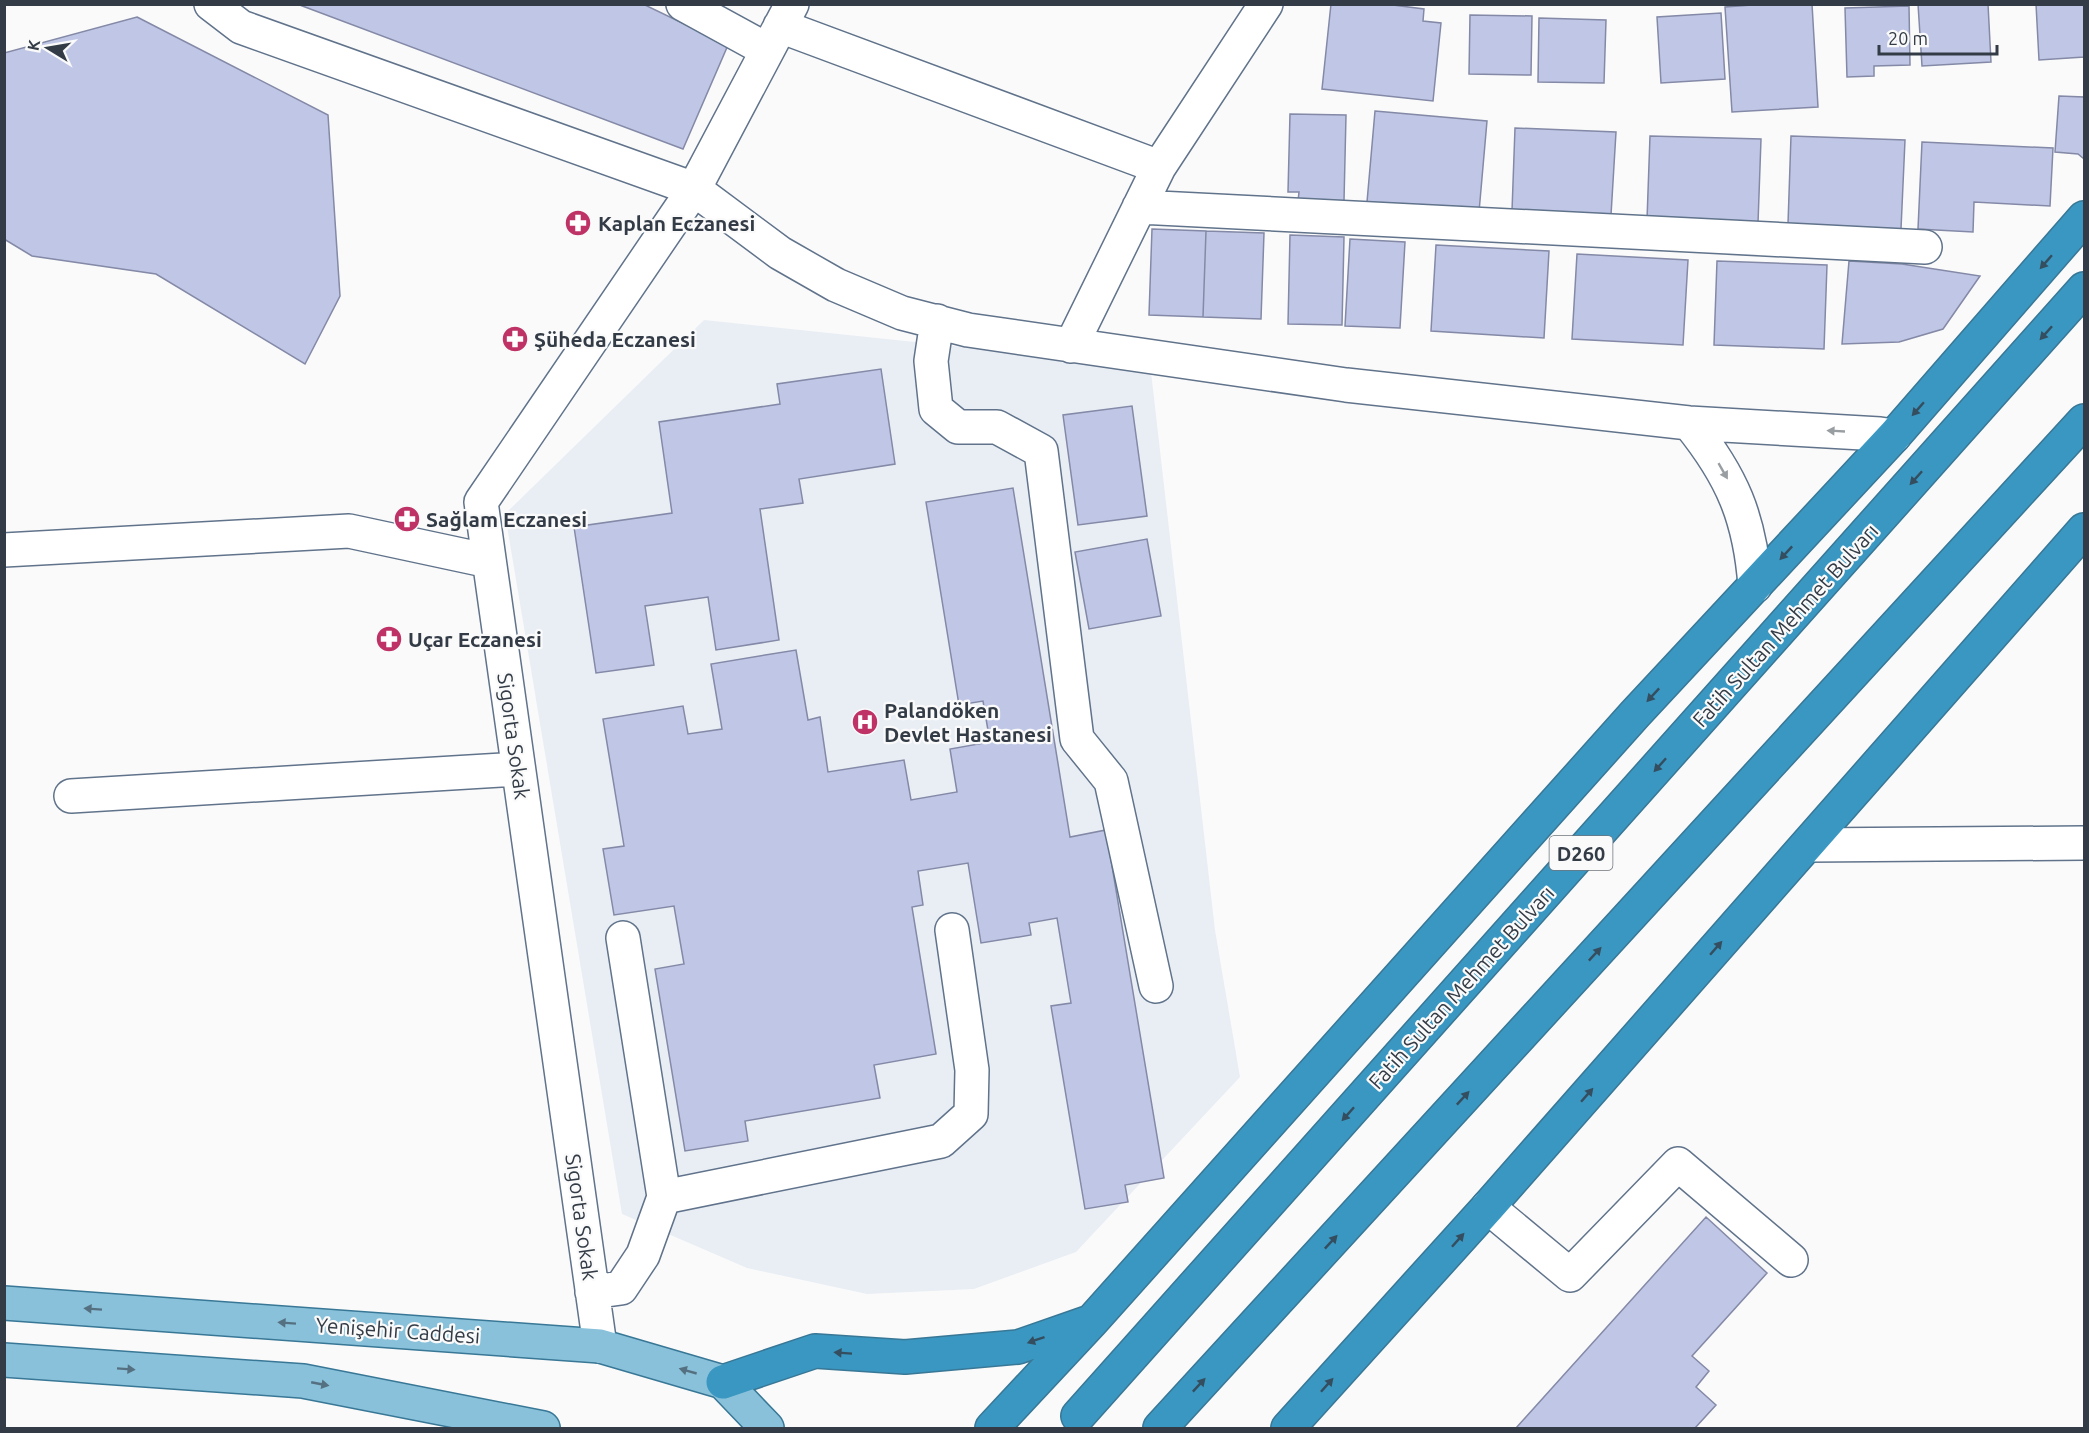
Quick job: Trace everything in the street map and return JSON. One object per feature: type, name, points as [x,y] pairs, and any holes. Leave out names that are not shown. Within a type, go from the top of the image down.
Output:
[{"type":"highway","points":[[995,1427],[1635,714],[1894,436],[2085,218]]},
{"type":"highway","name":"Fatih Sultan Mehmet Bulvarı","points":[[1078,1416],[2085,289]]},
{"type":"highway","points":[[1160,1428],[2085,421]]},
{"type":"highway","points":[[1288,1428],[1488,1207],[2085,530]]},
{"type":"highway","points":[[723,1382],[816,1351],[905,1357],[1018,1347],[1092,1321]]},
{"type":"main road","name":"Yenişehir Caddesi","points":[[4,1303],[600,1346],[723,1382],[767,1428]]},
{"type":"main road","points":[[4,1360],[303,1381],[543,1428]]},
{"type":"street","points":[[211,4],[240,27],[694,189],[780,253],[836,285],[902,313],[968,330],[1346,386],[1689,423],[1894,436]]},
{"type":"street","points":[[683,4],[779,27],[1158,167]]},
{"type":"street","points":[[1071,346],[1158,167],[1266,4]]},
{"type":"street","name":"Sigorta Sokak","points":[[600,1346],[481,502],[694,189],[779,27]]},
{"type":"street","points":[[1139,207],[1924,247]]},
{"type":"street","points":[[937,321],[931,362],[936,409],[958,427],[997,427],[1041,451],[1077,739],[1111,781],[1156,986]]},
{"type":"street","points":[[1689,423],[1710,448],[1727,477],[1740,507],[1750,542],[1755,586]]},
{"type":"street","points":[[4,550],[349,531],[489,561]]},
{"type":"street","points":[[71,796],[518,769]]},
{"type":"street","points":[[1808,845],[2085,843]]},
{"type":"street","points":[[664,1197],[941,1141],[970,1114],[972,1070],[952,930]]},
{"type":"street","points":[[592,1292],[621,1288],[643,1255],[664,1197],[623,938]]},
{"type":"street","points":[[1488,1207],[1570,1275],[1678,1164],[1791,1260]]},
{"type":"shaded area","name":"Palandöken Devlet Hastanesi","points":[[704,320],[1029,354],[1150,363],[1215,930],[1240,1077],[1076,1252],[974,1289],[867,1294],[747,1268],[622,1214],[505,514]]},
{"type":"building","points":[[297,4],[643,4],[728,45],[683,149]]},
{"type":"building","points":[[1331,4],[1385,4],[1424,9],[1423,21],[1441,23],[1433,101],[1322,89]]},
{"type":"building","points":[[1812,4],[1818,107],[1732,112],[1725,7]]},
{"type":"building","points":[[1918,4],[1988,4],[1991,62],[1922,66]]},
{"type":"building","points":[[2036,4],[2084,4],[2084,57],[2039,60]]},
{"type":"building","points":[[1909,6],[1910,65],[1874,66],[1874,76],[1847,77],[1845,8]]},
{"type":"building","points":[[1721,13],[1725,79],[1661,83],[1657,17]]},
{"type":"building","points":[[1470,15],[1532,16],[1531,75],[1469,74]]},
{"type":"building","points":[[137,17],[328,115],[340,296],[305,364],[156,274],[32,256],[4,239],[4,53]]},
{"type":"building","points":[[1539,18],[1606,20],[1604,83],[1538,82]]},
{"type":"building","points":[[2059,96],[2084,97],[2084,159],[2078,154],[2055,152]]},
{"type":"building","points":[[1375,111],[1487,121],[1479,212],[1367,202]]},
{"type":"building","points":[[1290,114],[1346,115],[1344,201],[1298,201],[1299,192],[1288,192]]},
{"type":"building","points":[[1515,128],[1616,132],[1611,215],[1512,211]]},
{"type":"building","points":[[1650,136],[1761,139],[1758,223],[1647,220]]},
{"type":"building","points":[[1791,136],[1905,140],[1901,229],[1788,224]]},
{"type":"building","points":[[1922,142],[2053,148],[2050,206],[1974,202],[1973,232],[1918,229]]},
{"type":"building","points":[[1152,229],[1206,231],[1203,317],[1149,315]]},
{"type":"building","points":[[1206,231],[1264,233],[1261,319],[1203,317]]},
{"type":"building","points":[[1290,235],[1344,237],[1342,325],[1288,324]]},
{"type":"building","points":[[1350,239],[1405,242],[1400,328],[1345,326]]},
{"type":"building","points":[[1436,245],[1549,251],[1544,338],[1431,331]]},
{"type":"building","points":[[1577,254],[1688,260],[1683,345],[1572,339]]},
{"type":"building","points":[[1717,261],[1827,265],[1824,349],[1714,345]]},
{"type":"building","points":[[1849,261],[1902,264],[1980,276],[1943,329],[1899,342],[1842,344]]},
{"type":"building","points":[[881,369],[895,464],[799,479],[803,503],[760,509],[779,640],[716,650],[708,597],[645,606],[654,665],[596,673],[574,527],[672,513],[659,422],[780,404],[777,384]]},
{"type":"building","points":[[1132,406],[1147,516],[1078,525],[1063,415]]},
{"type":"building","points":[[1013,488],[1070,837],[1106,830],[1164,1178],[1125,1185],[1128,1202],[1085,1209],[1051,1006],[1071,1003],[1057,918],[1029,923],[1031,935],[981,943],[968,863],[918,871],[923,905],[912,907],[936,1054],[874,1065],[880,1098],[745,1121],[748,1141],[685,1151],[655,969],[684,964],[674,906],[614,915],[603,849],[624,846],[603,719],[683,706],[688,734],[722,729],[711,664],[796,650],[808,720],[820,717],[828,772],[904,760],[911,800],[957,792],[950,749],[990,742],[983,701],[959,705],[926,502]]},
{"type":"building","points":[[1147,539],[1161,616],[1089,629],[1075,552]]},
{"type":"building","points":[[1706,1217],[1767,1273],[1692,1356],[1709,1371],[1696,1387],[1716,1405],[1695,1428],[1516,1428]]},
{"type":"place","name":"Kaplan Eczanesi","points":[[578,223]]},
{"type":"place","name":"Şüheda Eczanesi","points":[[515,339]]},
{"type":"place","name":"Sağlam Eczanesi","points":[[407,519]]},
{"type":"place","name":"Uçar Eczanesi","points":[[389,639]]},
{"type":"place","name":"Palandöken Devlet Hastanesi","points":[[865,722]]}]
